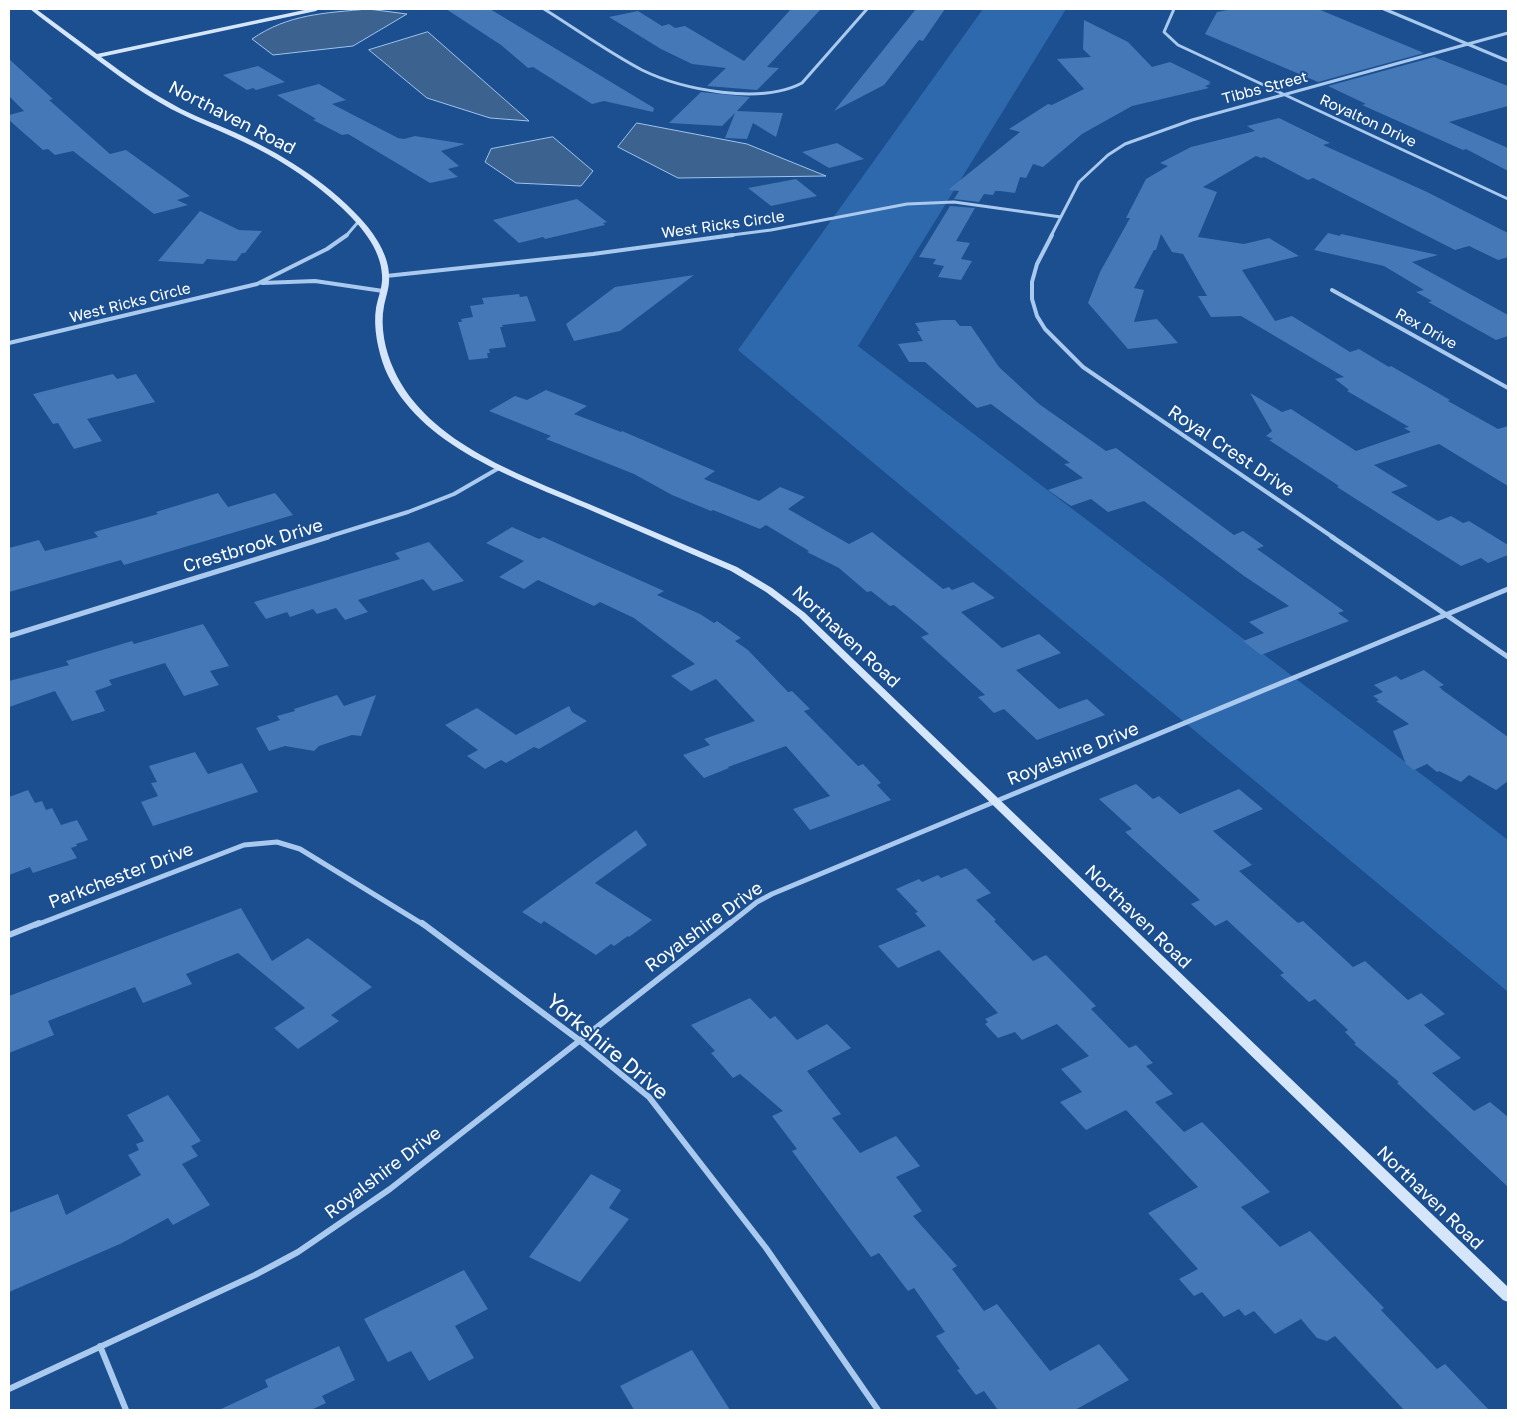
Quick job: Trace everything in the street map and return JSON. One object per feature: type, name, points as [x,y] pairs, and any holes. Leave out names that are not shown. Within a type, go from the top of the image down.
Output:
[{"type":"street","name":"Northaven Road","points":[[33,9],[140,88],[163,102],[272,154],[340,202],[359,221],[382,258],[386,276],[379,316],[380,338],[391,374],[399,389],[412,406],[442,434],[467,451],[499,468],[734,569],[769,590],[802,614],[1508,1296]]},
{"type":"street","points":[[97,56],[316,9]]},
{"type":"street","points":[[544,9],[656,76],[700,88],[760,95],[789,90],[802,83],[867,9]]},
{"type":"street","name":"Royalton Drive","points":[[1174,9],[1164,32],[1169,39],[1193,53],[1508,199]]},
{"type":"street","points":[[1384,9],[1508,61]]},
{"type":"street","name":"Tibbs Street","points":[[1061,216],[1079,182],[1108,155],[1125,144],[1184,122],[1508,33]]},
{"type":"street","name":"West Ricks Circle","points":[[386,276],[593,254],[702,240],[805,224],[907,204],[954,202],[1061,216]]},
{"type":"street","name":"Royal Crest Drive","points":[[1061,216],[1037,264],[1032,282],[1032,299],[1037,316],[1045,329],[1061,347],[1084,367],[1508,657]]},
{"type":"street","name":"West Ricks Circle","points":[[257,284],[327,249],[349,234],[359,221]]},
{"type":"street","name":"West Ricks Circle","points":[[9,344],[257,284],[315,281],[383,291]]},
{"type":"street","name":"Rex Drive","points":[[1332,290],[1508,388]]},
{"type":"street","name":"Crestbrook Drive","points":[[9,636],[408,512],[454,494],[499,468]]},
{"type":"street","name":"Royalshire Drive","points":[[9,1389],[255,1275],[298,1252],[390,1189],[579,1040],[765,898],[1508,589]]},
{"type":"street","name":"Yorkshire Drive","points":[[244,844],[278,842],[300,849],[425,925],[579,1040],[649,1097],[766,1248],[878,1410]]},
{"type":"street","name":"Parkchester Drive","points":[[9,934],[244,844]]},
{"type":"street","points":[[100,1346],[126,1410]]},
{"type":"shaded area","points":[[368,9],[407,14],[353,46],[273,55],[252,39],[279,24],[307,16]]},
{"type":"shaded area","points":[[983,9],[1066,9],[858,346],[1508,840],[1508,992],[738,350]]},
{"type":"shaded area","points":[[428,32],[529,121],[490,118],[427,98],[369,50]]},
{"type":"shaded area","points":[[637,123],[747,144],[826,176],[678,178],[618,147]]},
{"type":"shaded area","points":[[553,137],[593,171],[581,186],[516,183],[485,162],[491,149]]},
{"type":"building","points":[[446,9],[490,9],[654,108],[653,112],[604,101],[592,104],[533,67],[528,68],[501,45]]},
{"type":"building","points":[[791,9],[821,9],[767,67],[779,68],[757,90],[707,86],[726,68],[692,64],[661,49],[609,17],[638,11],[662,26],[669,24],[675,28],[685,26],[744,61]]},
{"type":"building","points":[[916,9],[945,9],[923,41],[919,40],[884,85],[834,111]]},
{"type":"building","points":[[1233,9],[1318,9],[1424,53],[1318,82],[1205,34],[1217,12]]},
{"type":"building","points":[[1084,20],[1128,42],[1152,67],[1170,62],[1211,82],[1208,83],[1211,84],[1205,86],[1209,88],[1132,106],[1082,134],[1043,167],[1033,164],[1026,178],[1020,177],[1015,193],[995,191],[993,195],[984,194],[979,202],[954,199],[959,191],[948,190],[1020,132],[1009,129],[1048,104],[1052,105],[1084,89],[1057,59],[1091,57],[1083,49]]},
{"type":"building","points":[[1434,57],[1508,86],[1508,106],[1449,122],[1508,148],[1508,171],[1466,149],[1463,150],[1362,105],[1366,104],[1328,86]]},
{"type":"building","points":[[9,59],[53,99],[49,100],[110,154],[126,150],[190,196],[177,200],[188,205],[154,214],[73,151],[55,155],[48,149],[43,150],[9,120],[9,115],[24,111],[9,96]]},
{"type":"building","points":[[258,66],[285,82],[256,90],[253,88],[247,90],[223,75]]},
{"type":"building","points":[[319,84],[346,100],[332,104],[398,138],[404,139],[415,136],[465,144],[441,151],[459,166],[448,169],[458,177],[430,183],[348,134],[342,135],[313,120],[316,119],[277,95]]},
{"type":"building","points":[[701,92],[750,97],[737,111],[783,113],[776,137],[753,123],[747,139],[725,138],[735,113],[722,126],[669,123]]},
{"type":"building","points":[[1279,118],[1330,143],[1323,145],[1427,192],[1508,233],[1508,257],[1498,260],[1469,246],[1455,250],[1313,178],[1308,180],[1264,157],[1256,156],[1203,187],[1217,192],[1198,237],[1244,244],[1269,238],[1299,256],[1242,270],[1275,321],[1292,316],[1350,352],[1359,349],[1389,367],[1391,366],[1498,429],[1508,426],[1508,486],[1439,444],[1374,465],[1408,486],[1391,492],[1438,521],[1451,516],[1463,523],[1469,521],[1508,545],[1508,555],[1488,563],[1481,558],[1461,566],[1337,487],[1339,486],[1269,440],[1273,439],[1266,436],[1272,431],[1250,393],[1282,412],[1291,409],[1356,451],[1411,432],[1404,428],[1409,427],[1347,391],[1349,390],[1335,379],[1344,377],[1241,316],[1211,317],[1198,296],[1207,296],[1183,254],[1172,252],[1161,234],[1156,250],[1154,250],[1134,288],[1144,290],[1134,322],[1157,319],[1178,343],[1128,349],[1088,303],[1100,272],[1130,218],[1126,218],[1146,179],[1168,166],[1160,163],[1191,147],[1255,131],[1247,126]]},
{"type":"building","points":[[837,143],[864,159],[829,168],[802,152]]},
{"type":"building","points":[[796,179],[817,196],[771,206],[748,188]]},
{"type":"building","points":[[577,199],[607,222],[603,223],[605,225],[519,243],[493,220]]},
{"type":"building","points":[[950,206],[975,208],[956,241],[970,243],[961,259],[972,261],[961,280],[938,277],[944,266],[933,264],[936,259],[919,257]]},
{"type":"building","points":[[200,211],[239,230],[262,231],[245,253],[242,253],[236,261],[207,259],[203,264],[158,261]]},
{"type":"building","points":[[1328,233],[1340,236],[1341,234],[1438,255],[1412,262],[1508,315],[1508,336],[1496,340],[1428,302],[1432,301],[1416,292],[1424,290],[1384,266],[1314,250]]},
{"type":"building","points":[[694,275],[620,331],[574,341],[566,324],[615,287]]},
{"type":"building","points":[[519,294],[520,297],[527,296],[536,321],[502,325],[503,327],[500,327],[506,347],[489,349],[490,353],[487,353],[488,358],[469,360],[458,322],[462,322],[461,319],[473,317],[470,306],[484,304],[482,298]]},
{"type":"building","points":[[955,320],[960,326],[971,326],[999,367],[1039,404],[1106,451],[1116,448],[1234,535],[1243,531],[1264,546],[1257,549],[1344,611],[1338,613],[1349,621],[1261,655],[1243,641],[1264,633],[1249,622],[1289,606],[1244,576],[1144,501],[1108,512],[1091,499],[1071,506],[1048,490],[1083,478],[1064,464],[1070,463],[991,404],[977,408],[925,362],[909,362],[898,344],[923,341],[915,323]]},
{"type":"building","points":[[113,374],[117,379],[136,374],[155,402],[87,419],[102,441],[74,449],[58,423],[53,424],[33,394]]},
{"type":"building","points":[[546,390],[587,406],[574,414],[622,431],[715,471],[704,479],[759,501],[780,487],[805,497],[788,509],[849,544],[872,532],[943,589],[949,587],[952,590],[973,582],[995,598],[961,612],[1002,648],[1039,634],[1061,653],[1016,670],[1059,709],[1087,699],[1105,715],[1037,740],[1004,709],[994,713],[978,697],[985,695],[921,637],[929,634],[894,605],[890,606],[871,591],[867,592],[839,568],[807,552],[809,551],[766,525],[760,529],[672,495],[634,474],[546,439],[551,436],[489,411],[515,396],[527,400]]},
{"type":"building","points":[[218,493],[228,507],[275,493],[293,515],[124,565],[121,560],[9,592],[9,548],[39,540],[45,551],[98,537],[94,532],[158,514],[156,512]]},
{"type":"building","points":[[512,527],[539,539],[543,537],[664,591],[657,595],[700,614],[714,623],[717,621],[741,638],[735,641],[748,650],[788,692],[792,691],[810,709],[804,711],[858,766],[863,764],[881,783],[877,785],[891,800],[810,830],[793,809],[830,796],[786,746],[728,767],[704,778],[683,755],[710,745],[704,739],[755,721],[716,679],[691,691],[671,676],[695,664],[634,618],[600,602],[594,606],[538,580],[524,589],[499,577],[524,561],[486,543]]},
{"type":"building","points":[[429,542],[464,581],[433,591],[423,579],[358,600],[368,612],[345,620],[336,608],[317,614],[313,609],[290,617],[287,612],[266,619],[254,602],[400,559],[395,553]]},
{"type":"building","points":[[203,624],[229,666],[210,671],[219,685],[184,696],[165,663],[109,680],[112,685],[95,691],[105,711],[72,721],[55,691],[9,707],[9,681],[69,665],[66,661],[132,641],[134,644]]},
{"type":"building","points":[[1424,670],[1444,685],[1439,687],[1441,689],[1508,737],[1508,781],[1496,790],[1469,775],[1461,782],[1439,771],[1437,772],[1427,764],[1414,770],[1406,764],[1393,731],[1409,724],[1376,701],[1379,700],[1373,696],[1383,692],[1374,685],[1396,676],[1401,680]]},
{"type":"building","points":[[337,695],[344,706],[376,695],[361,736],[352,735],[319,746],[314,751],[285,746],[269,751],[256,728],[280,720],[277,716],[295,711],[294,709]]},
{"type":"building","points":[[569,706],[572,712],[587,721],[539,749],[534,747],[506,763],[501,760],[485,769],[467,756],[478,750],[445,725],[477,708],[516,735]]},
{"type":"building","points":[[195,752],[208,774],[242,763],[258,792],[153,826],[141,802],[158,796],[151,783],[157,782],[149,766]]},
{"type":"building","points":[[1136,784],[1153,799],[1159,796],[1180,814],[1239,789],[1263,809],[1213,831],[1252,865],[1239,871],[1298,923],[1303,921],[1353,967],[1365,961],[1408,1000],[1421,993],[1445,1014],[1424,1025],[1461,1058],[1432,1073],[1474,1111],[1490,1102],[1508,1117],[1508,1187],[1397,1083],[1399,1082],[1354,1044],[1356,1043],[1345,1032],[1348,1030],[1315,999],[1309,1002],[1280,975],[1284,973],[1227,920],[1215,926],[1191,904],[1200,900],[1125,832],[1132,829],[1099,799]]},
{"type":"building","points":[[28,790],[35,803],[42,801],[46,810],[52,808],[61,825],[77,820],[88,840],[71,848],[77,858],[33,873],[30,867],[9,875],[9,797]]},
{"type":"building","points":[[636,830],[647,845],[595,883],[652,920],[629,937],[614,946],[611,944],[596,955],[544,921],[541,924],[522,912]]},
{"type":"building","points":[[966,868],[991,893],[976,900],[996,920],[994,921],[1033,961],[1046,955],[1096,1006],[1091,1009],[1129,1048],[1136,1045],[1153,1063],[1146,1066],[1173,1094],[1155,1102],[1184,1132],[1202,1122],[1270,1192],[1241,1207],[1280,1247],[1310,1231],[1384,1308],[1381,1310],[1437,1369],[1445,1364],[1489,1410],[1404,1410],[1335,1336],[1327,1341],[1317,1338],[1301,1319],[1275,1334],[1254,1311],[1245,1316],[1239,1309],[1224,1317],[1202,1292],[1194,1296],[1179,1279],[1198,1269],[1148,1213],[1198,1187],[1126,1110],[1086,1130],[1060,1102],[1082,1092],[1061,1069],[1089,1056],[1057,1024],[1022,1040],[1015,1032],[998,1038],[985,1024],[988,1022],[985,1019],[998,1013],[939,950],[898,968],[878,946],[926,926],[915,913],[918,912],[896,889],[919,879],[922,882],[938,875],[941,878]]},
{"type":"building","points":[[241,908],[272,961],[308,938],[372,987],[331,1015],[339,1021],[298,1049],[274,1028],[305,1008],[238,953],[186,974],[192,984],[143,1003],[135,987],[48,1021],[54,1035],[9,1053],[9,996]]},
{"type":"building","points":[[750,998],[770,1019],[775,1016],[797,1040],[827,1024],[851,1048],[807,1071],[841,1114],[832,1118],[860,1153],[896,1136],[920,1166],[896,1177],[922,1211],[913,1216],[957,1266],[952,1269],[984,1311],[997,1304],[1050,1371],[1099,1344],[1129,1380],[1075,1410],[998,1410],[984,1391],[976,1395],[957,1370],[960,1369],[936,1336],[945,1332],[914,1288],[908,1291],[879,1253],[871,1257],[792,1151],[797,1149],[772,1116],[783,1111],[740,1074],[733,1078],[711,1053],[715,1051],[691,1025]]},
{"type":"building","points":[[168,1095],[201,1141],[191,1146],[198,1156],[182,1164],[210,1205],[173,1225],[168,1218],[120,1244],[9,1292],[9,1213],[58,1194],[66,1215],[141,1175],[128,1155],[139,1150],[136,1144],[144,1141],[127,1115]]},
{"type":"building","points":[[591,1174],[621,1190],[609,1208],[629,1219],[580,1282],[529,1257]]},
{"type":"building","points":[[464,1270],[488,1309],[455,1326],[474,1358],[429,1381],[411,1351],[388,1362],[364,1319]]},
{"type":"building","points":[[339,1346],[355,1380],[322,1396],[326,1403],[311,1410],[219,1410],[268,1387],[265,1380]]},
{"type":"building","points":[[692,1350],[730,1410],[634,1410],[620,1386]]}]
